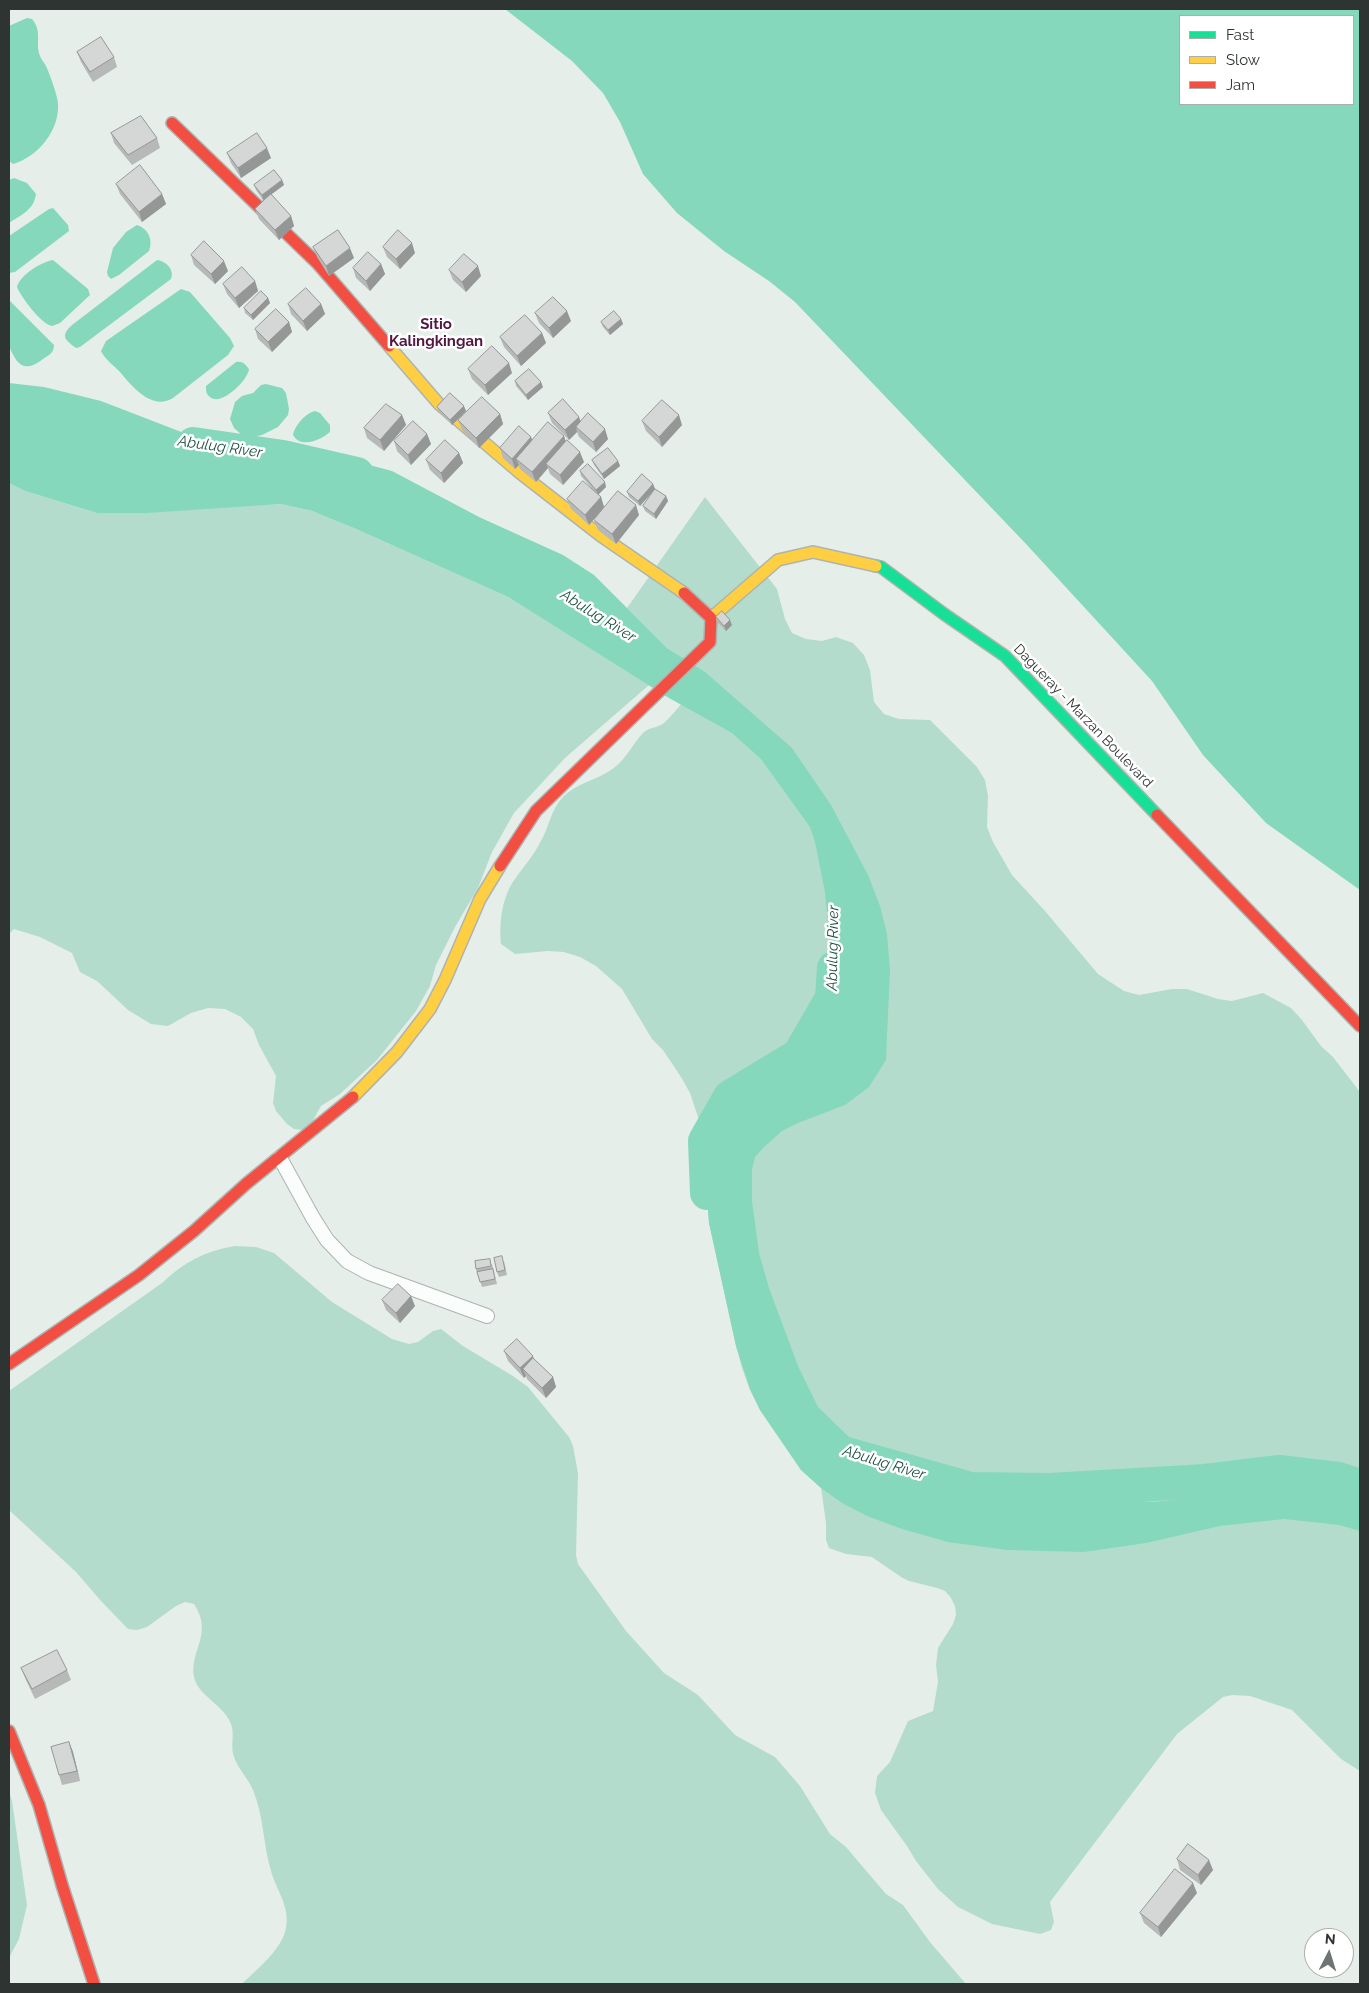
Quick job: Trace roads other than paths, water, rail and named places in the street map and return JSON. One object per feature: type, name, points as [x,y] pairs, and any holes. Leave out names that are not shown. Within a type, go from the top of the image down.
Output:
[{"type":"street","points":[[9,1364],[139,1275],[194,1231],[246,1184],[359,1092],[397,1052],[430,1009],[445,980],[480,900],[536,811],[561,784],[636,715],[710,642],[711,618],[690,597],[601,536],[520,473],[439,404],[317,263],[172,123]]},
{"type":"street","name":"Dagueray - Marzan Boulevard","points":[[711,618],[778,560],[813,552],[881,567],[1005,656],[1360,1026]]},
{"type":"street","points":[[280,1158],[313,1218],[328,1240],[347,1261],[369,1273],[487,1316]]},
{"type":"street","points":[[9,1731],[39,1805],[67,1902],[94,1984]]},
{"type":"water","points":[[505,9],[1360,9],[1360,890],[1266,823],[1203,755],[1152,681],[1027,545],[795,302],[769,281],[724,251],[677,213],[643,174],[620,122],[603,93],[572,61]]},
{"type":"water","points":[[27,18],[32,19],[37,28],[38,49],[55,90],[58,113],[51,132],[39,149],[13,164],[9,161],[9,26]]},
{"type":"water","points":[[14,178],[27,183],[36,194],[30,208],[9,223],[9,180]]},
{"type":"water","points":[[53,208],[68,225],[69,231],[15,272],[9,273],[9,236]]},
{"type":"water","points":[[137,225],[149,235],[149,251],[119,275],[111,279],[107,272],[113,248],[126,232]]},
{"type":"water","points":[[53,260],[88,289],[90,295],[60,323],[52,326],[37,315],[17,287],[22,278],[32,270],[43,263]]},
{"type":"water","points":[[157,260],[169,266],[172,272],[171,279],[80,347],[76,348],[69,343],[65,335],[72,325]]},
{"type":"water","points":[[181,289],[190,292],[230,338],[234,346],[228,355],[173,398],[157,401],[136,390],[106,359],[101,351],[106,341]]},
{"type":"water","points":[[9,300],[54,345],[51,353],[31,366],[19,363],[9,346]]},
{"type":"water","points":[[236,362],[244,363],[249,369],[244,379],[227,395],[215,399],[210,397],[206,386]]},
{"type":"water","points":[[9,383],[44,387],[101,401],[215,445],[311,464],[373,466],[392,471],[479,517],[563,555],[594,575],[667,648],[705,672],[792,748],[831,805],[868,875],[880,906],[887,934],[890,970],[886,1060],[869,1087],[845,1105],[782,1131],[763,1148],[755,1157],[752,1169],[752,1201],[759,1253],[769,1288],[798,1366],[818,1407],[852,1440],[900,1472],[929,1482],[966,1490],[1030,1498],[1154,1502],[1200,1497],[1224,1492],[1306,1485],[1334,1487],[1360,1495],[1360,1531],[1339,1525],[1284,1519],[1220,1526],[1146,1543],[1084,1552],[1007,1550],[948,1542],[902,1529],[867,1516],[842,1503],[821,1488],[801,1470],[760,1410],[750,1389],[736,1346],[709,1223],[704,1161],[705,1147],[716,1130],[731,1115],[809,1058],[817,1049],[821,1035],[829,936],[825,892],[815,842],[810,827],[761,759],[732,733],[669,698],[508,597],[312,511],[281,504],[147,513],[97,513],[25,491],[9,483]]},
{"type":"water","points":[[266,384],[282,388],[286,393],[289,409],[288,415],[278,427],[262,435],[251,437],[242,435],[234,428],[230,419],[235,402],[242,396],[253,393],[261,385]]},
{"type":"water","points":[[315,411],[320,413],[330,425],[330,432],[322,438],[311,442],[301,442],[293,435],[294,431],[308,414]]},
{"type":"waterway","name":"Abulug River","points":[[193,444],[283,457],[357,474]]},
{"type":"waterway","name":"Abulug River","points":[[707,1193],[705,1141],[730,1097],[799,1055],[832,998],[834,968]]},
{"type":"waterway","name":"Abulug River","points":[[847,1454],[971,1489],[1050,1490],[1205,1481],[1279,1472],[1338,1479],[1360,1486]]},
{"type":"district","name":"Sitio Kalingkingan","points":[[436,332]]}]
